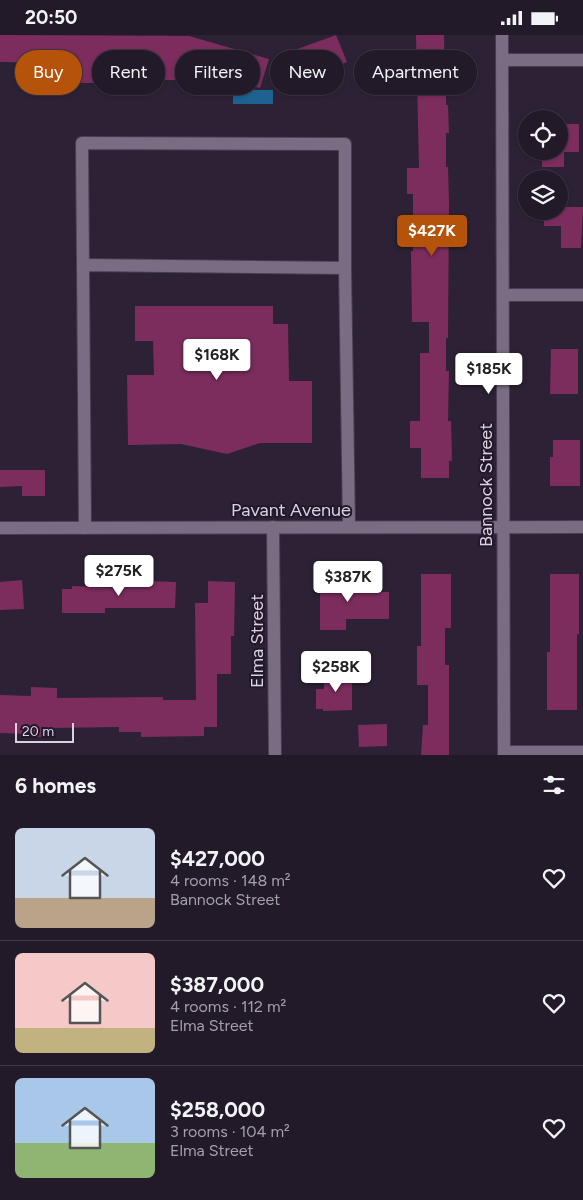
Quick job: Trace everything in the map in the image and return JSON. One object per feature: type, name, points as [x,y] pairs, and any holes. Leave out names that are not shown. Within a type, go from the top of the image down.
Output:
[{"type":"street","name":"Bannock Street","points":[[502,35],[504,754]]},
{"type":"street","points":[[502,60],[583,60]]},
{"type":"street","points":[[85,527],[82,143],[345,143],[349,527]]},
{"type":"street","points":[[83,265],[345,267]]},
{"type":"street","points":[[503,295],[583,295]]},
{"type":"street","name":"Elma Street","points":[[274,527],[275,755]]},
{"type":"street","name":"Pavant Avenue","points":[[0,528],[583,527]]},
{"type":"street","points":[[504,754],[583,752]]},
{"type":"water","points":[[260,90],[270,90],[270,95],[273,95],[273,104],[233,104],[233,95],[260,95]]},
{"type":"building","points":[[0,35],[189,36],[238,50],[175,50],[175,80],[165,80],[165,50],[92,50],[92,83],[82,83],[82,50],[15,50],[15,62],[0,62]]},
{"type":"building","points":[[336,35],[342,50],[295,50]]},
{"type":"building","points":[[416,35],[444,35],[444,50],[416,50]]},
{"type":"building","points":[[260,56],[269,59],[260,88]]},
{"type":"building","points":[[417,95],[446,95],[449,133],[446,133],[446,167],[448,167],[449,202],[446,371],[449,371],[448,421],[451,421],[452,461],[449,461],[449,478],[421,478],[421,448],[410,448],[410,421],[420,421],[420,353],[429,353],[429,322],[412,322],[411,251],[413,251],[413,194],[407,194],[407,168],[419,168]]},
{"type":"building","points":[[568,124],[579,124],[579,152],[568,152]]},
{"type":"building","points":[[542,160],[564,160],[564,167],[542,167]]},
{"type":"building","points":[[568,207],[583,207],[581,248],[561,248],[561,226],[544,226],[544,220],[568,220]]},
{"type":"building","points":[[135,306],[273,306],[273,324],[288,324],[289,381],[312,381],[312,443],[260,443],[227,454],[181,444],[128,445],[127,375],[154,375],[153,341],[135,341]]},
{"type":"building","points":[[551,349],[578,349],[578,394],[550,394]]},
{"type":"building","points":[[553,440],[580,440],[580,486],[550,486],[550,457],[553,457]]},
{"type":"building","points":[[0,470],[45,470],[45,496],[22,496],[22,486],[0,487]]},
{"type":"building","points":[[320,574],[353,574],[353,591],[389,592],[389,619],[346,619],[346,630],[320,630]]},
{"type":"building","points":[[421,574],[451,574],[451,628],[445,628],[445,665],[449,665],[449,755],[421,755],[423,725],[428,725],[428,685],[417,685],[417,646],[421,646]]},
{"type":"building","points":[[550,574],[579,574],[577,710],[547,710],[547,652],[550,652]]},
{"type":"building","points":[[22,580],[24,609],[0,610],[0,582]]},
{"type":"building","points":[[208,581],[235,582],[234,636],[231,636],[231,674],[217,674],[217,727],[204,727],[204,736],[141,737],[141,732],[119,732],[119,727],[50,728],[50,737],[27,737],[27,734],[0,733],[0,695],[31,696],[31,687],[57,688],[57,698],[163,697],[163,700],[196,700],[195,603],[208,603]]},
{"type":"building","points":[[125,582],[176,582],[175,608],[105,608],[105,613],[62,613],[62,589],[72,589],[72,586],[125,588]]},
{"type":"building","points":[[324,673],[352,673],[352,710],[323,711],[323,709],[316,709],[316,689],[324,689]]},
{"type":"building","points":[[387,724],[387,746],[359,747],[358,725]]}]
